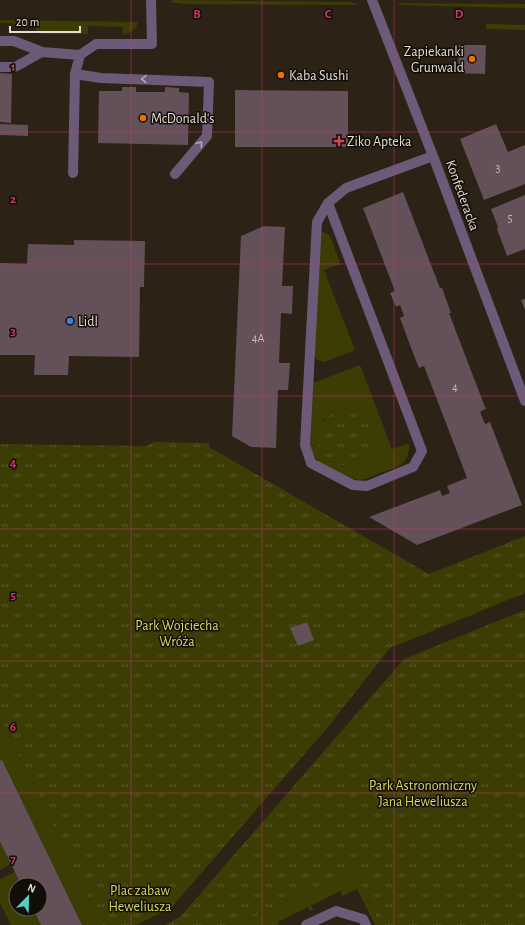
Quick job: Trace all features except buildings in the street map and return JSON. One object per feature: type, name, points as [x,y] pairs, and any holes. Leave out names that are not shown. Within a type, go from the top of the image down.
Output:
[{"type":"street","points":[[0,41],[14,41],[42,52],[80,55],[96,44],[152,44],[151,0]]},
{"type":"street","name":"Konfederacka","points":[[372,0],[433,156],[525,401]]},
{"type":"street","points":[[0,67],[14,67],[42,52]]},
{"type":"street","points":[[73,173],[75,74],[80,55]]},
{"type":"street","points":[[75,74],[101,78],[209,82],[207,136],[175,174]]},
{"type":"street","points":[[328,203],[422,451],[413,467],[367,486],[353,485],[311,463],[306,445],[316,222],[328,203],[346,188],[433,156]]},
{"type":"street","points":[[306,925],[336,910],[363,919],[366,925]]},
{"type":"green space","points":[[174,0],[349,2],[360,5],[186,4],[169,2]]},
{"type":"green space","points":[[401,3],[525,4],[525,8],[397,5]]},
{"type":"green space","points":[[0,20],[138,22],[133,31],[123,35],[123,27],[88,26],[88,34],[43,34],[39,33],[31,24],[0,23]]},
{"type":"green space","points":[[486,24],[525,25],[525,30],[486,29]]},
{"type":"green space","points":[[324,232],[330,236],[340,264],[324,270],[355,350],[324,362],[317,360],[314,355],[321,233]]},
{"type":"green space","points":[[360,365],[392,449],[409,444],[409,451],[404,461],[396,467],[367,479],[359,480],[341,474],[320,462],[312,453],[310,440],[313,383]],"holes":[[[333,413],[374,438],[371,449],[344,467],[331,462],[322,453],[323,420]]]},
{"type":"green space","points":[[341,410],[351,410],[366,418],[372,427],[374,438],[372,449],[366,458],[351,466],[341,466],[330,461],[323,454],[318,443],[318,433],[323,422],[330,415]]},
{"type":"green space","name":"Park Wojciecha Wróża","points":[[155,442],[209,443],[209,447],[429,574],[525,536],[525,593],[390,648],[328,727],[171,908],[136,925],[102,925],[0,717],[0,444],[146,446]]},
{"type":"green space","name":"Park Astronomiczny Jana Heweliusza","points":[[525,610],[525,925],[380,925],[354,869],[237,925],[165,925],[180,917],[404,659]]},
{"type":"green space","points":[[0,717],[102,925],[82,925],[2,761],[0,761]]},
{"type":"green space","points":[[0,842],[11,864],[0,870]]},
{"type":"green space","points":[[354,869],[380,925],[375,925],[357,889],[342,896],[340,891],[311,906],[313,910],[310,911],[308,907],[278,922],[279,925],[237,925]]},
{"type":"green space","points":[[15,872],[17,877],[8,877],[8,917],[37,917],[41,925],[11,925],[0,903],[0,879]]},
{"type":"place","name":"Zapiekanki Grunwald","points":[[472,59]]},
{"type":"place","name":"Kaba Sushi","points":[[281,75]]},
{"type":"place","name":"McDonald's","points":[[143,118]]},
{"type":"place","name":"Ziko Apteka","points":[[339,141]]},
{"type":"place","name":"Lidl","points":[[70,321]]},
{"type":"park label","name":"Plac zabaw Heweliusza","points":[[140,898]]}]
